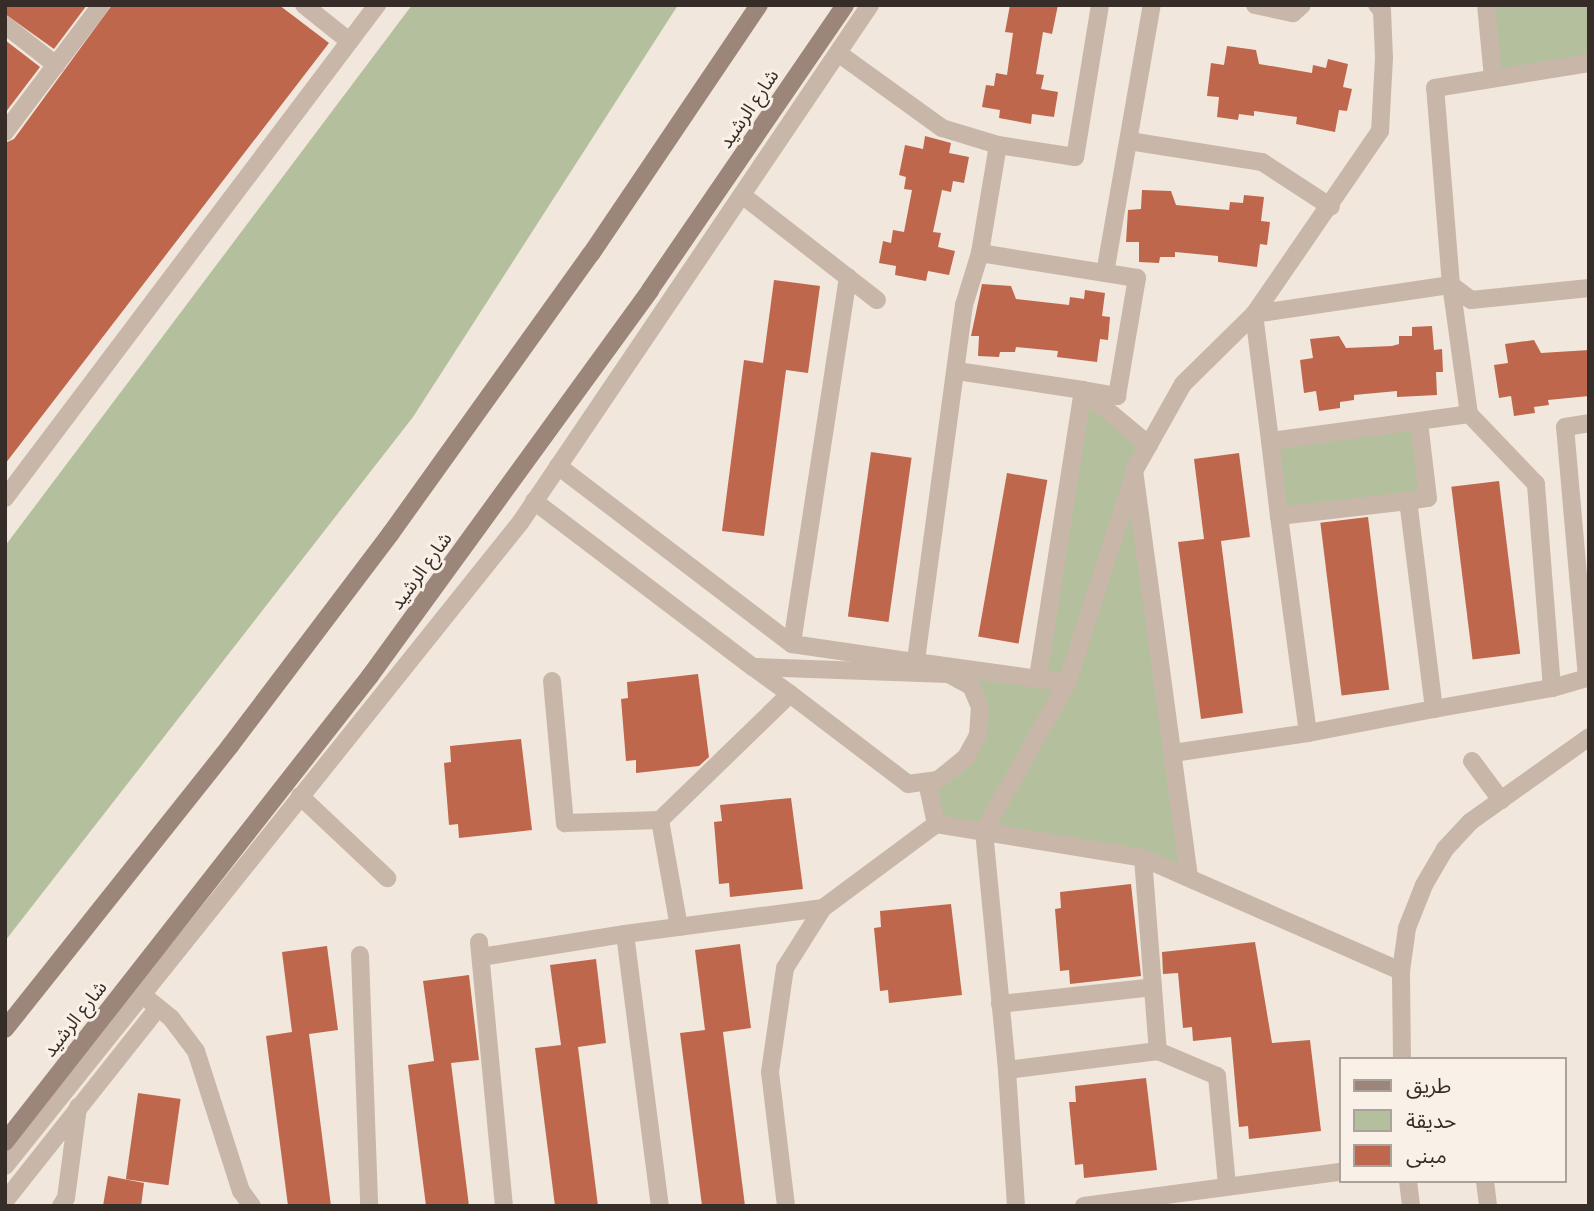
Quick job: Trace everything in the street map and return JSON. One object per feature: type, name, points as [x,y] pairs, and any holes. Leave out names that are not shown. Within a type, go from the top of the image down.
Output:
[{"type":"street","points":[[5,132],[101,5]]},
{"type":"street","points":[[304,5],[349,41]]},
{"type":"street","points":[[5,498],[377,5]]},
{"type":"street","points":[[5,1029],[230,746],[391,533],[591,254],[759,5]]},
{"type":"street","name":"شارع الرشيد","points":[[5,1142],[370,676],[650,290],[845,5]]},
{"type":"street","points":[[5,1166],[534,501],[870,5]]},
{"type":"street","points":[[838,53],[942,128],[998,145],[1074,158],[1100,5]]},
{"type":"street","points":[[1105,273],[1152,5]]},
{"type":"street","points":[[1255,5],[1293,13],[1302,5]]},
{"type":"street","points":[[1016,1206],[1007,1070],[984,831],[1067,683],[1134,471],[1183,384],[1254,314],[1331,206],[1380,131],[1384,58],[1382,10],[1377,5]]},
{"type":"street","points":[[1486,5],[1493,78]]},
{"type":"street","points":[[5,25],[56,65]]},
{"type":"street","points":[[1552,688],[1536,484],[1469,414],[1451,285],[1435,88],[1589,62]]},
{"type":"street","points":[[1129,141],[1262,162],[1331,206]]},
{"type":"street","points":[[916,662],[964,305],[980,253],[998,145]]},
{"type":"street","points":[[742,195],[877,300]]},
{"type":"street","points":[[957,371],[1117,396],[1137,278],[980,253]]},
{"type":"street","points":[[792,644],[848,277]]},
{"type":"street","points":[[1254,314],[1451,285],[1471,300],[1589,288]]},
{"type":"street","points":[[1254,314],[1308,733]]},
{"type":"street","points":[[1083,390],[1149,445]]},
{"type":"street","points":[[1038,679],[1083,390]]},
{"type":"street","points":[[1270,441],[1419,423],[1469,414]]},
{"type":"street","points":[[1279,516],[1428,498],[1419,423]]},
{"type":"street","points":[[1172,753],[1308,733],[1552,688],[1587,678],[1564,427],[1589,424]]},
{"type":"street","points":[[558,466],[792,644],[1067,683]]},
{"type":"street","points":[[1134,471],[1189,877]]},
{"type":"street","points":[[534,501],[753,667],[790,694],[908,784],[938,780],[966,757],[978,735],[980,707],[971,686],[948,674],[753,667]]},
{"type":"street","points":[[1408,501],[1434,709]]},
{"type":"street","points":[[552,681],[565,823],[660,820],[790,694]]},
{"type":"street","points":[[1402,1057],[1401,971],[1407,928],[1424,885],[1445,849],[1470,822],[1587,739]]},
{"type":"street","points":[[1472,761],[1501,800]]},
{"type":"street","points":[[927,782],[936,824]]},
{"type":"street","points":[[300,796],[387,878]]},
{"type":"street","points":[[660,820],[679,927]]},
{"type":"street","points":[[786,1206],[770,1072],[785,968],[823,908],[936,824],[1143,858],[1401,971]]},
{"type":"street","points":[[1143,858],[1158,1051]]},
{"type":"street","points":[[504,1206],[480,949],[625,934],[823,908]]},
{"type":"street","points":[[625,934],[660,1206]]},
{"type":"street","points":[[360,955],[369,1206]]},
{"type":"street","points":[[1000,1004],[1153,987]]},
{"type":"street","points":[[141,994],[158,1008],[196,1051],[241,1191],[252,1206]]},
{"type":"street","points":[[5,1201],[158,1008]]},
{"type":"street","points":[[1007,1070],[1158,1051],[1217,1076],[1227,1186]]},
{"type":"street","points":[[61,1206],[66,1198],[78,1107]]},
{"type":"street","points":[[1084,1206],[1338,1171]]},
{"type":"street","points":[[1408,1183],[1411,1206]]},
{"type":"street","points":[[1485,1183],[1488,1206]]},
{"type":"green space","points":[[412,5],[678,5],[413,417],[5,941],[5,546]]},
{"type":"green space","points":[[1486,5],[1589,5],[1589,63],[1493,78]]},
{"type":"green space","points":[[1083,390],[1149,445],[1134,471],[1189,877],[1143,858],[936,824],[927,782],[966,757],[980,707],[948,674],[1038,678]]},
{"type":"green space","points":[[1419,423],[1428,498],[1279,517],[1270,441]]},
{"type":"building","points":[[5,5],[87,5],[54,49],[5,14]]},
{"type":"building","points":[[112,5],[279,5],[329,43],[5,464],[5,143],[14,139]]},
{"type":"building","points":[[1010,5],[1058,5],[1052,34],[1043,32],[1036,74],[1044,75],[1041,89],[1058,92],[1054,117],[1032,114],[1031,124],[999,118],[1000,110],[982,107],[986,85],[994,86],[996,73],[1007,75],[1013,33],[1005,32]]},
{"type":"building","points":[[5,40],[40,67],[5,113]]},
{"type":"building","points":[[1227,46],[1256,50],[1259,64],[1312,73],[1313,65],[1326,68],[1328,59],[1348,64],[1343,87],[1352,89],[1347,111],[1339,110],[1335,132],[1296,124],[1297,117],[1254,111],[1254,116],[1239,114],[1238,120],[1217,117],[1219,97],[1207,96],[1211,63],[1224,65]]},
{"type":"building","points":[[925,136],[951,143],[949,153],[969,157],[964,183],[953,181],[951,192],[942,190],[933,232],[941,233],[938,247],[955,251],[949,275],[928,271],[926,281],[895,275],[896,266],[879,263],[883,241],[891,243],[893,230],[904,232],[912,190],[904,189],[906,177],[899,175],[905,145],[923,149]]},
{"type":"building","points":[[1142,190],[1171,191],[1176,205],[1229,210],[1230,202],[1243,203],[1244,195],[1264,197],[1261,221],[1270,222],[1267,245],[1260,244],[1257,267],[1218,262],[1218,256],[1175,252],[1175,257],[1160,257],[1159,263],[1139,262],[1139,242],[1126,242],[1128,210],[1141,209]]},
{"type":"building","points":[[774,280],[820,286],[808,373],[786,370],[764,536],[722,531],[744,360],[763,363]]},
{"type":"building","points":[[982,284],[1011,286],[1016,299],[1069,305],[1070,297],[1084,299],[1085,290],[1105,293],[1102,316],[1110,317],[1108,340],[1100,339],[1097,362],[1057,357],[1058,351],[1016,347],[1015,352],[1000,352],[999,357],[978,356],[979,336],[971,336]]},
{"type":"building","points":[[1432,326],[1434,350],[1442,349],[1443,372],[1436,372],[1437,395],[1397,397],[1397,391],[1354,395],[1354,400],[1340,402],[1340,408],[1319,411],[1316,391],[1304,393],[1300,360],[1313,358],[1310,339],[1339,336],[1346,348],[1392,346],[1399,344],[1399,336],[1412,336],[1412,327]]},
{"type":"building","points":[[1534,340],[1541,353],[1589,350],[1589,396],[1548,400],[1549,405],[1534,407],[1535,413],[1514,416],[1511,396],[1499,398],[1494,365],[1508,363],[1505,344]]},
{"type":"building","points":[[871,452],[912,458],[888,622],[848,616]]},
{"type":"building","points":[[1239,453],[1250,537],[1221,541],[1243,713],[1201,719],[1178,542],[1204,539],[1194,459]]},
{"type":"building","points":[[1007,473],[1047,480],[1019,644],[978,636]]},
{"type":"building","points":[[1499,481],[1520,654],[1473,660],[1451,487]]},
{"type":"building","points":[[1368,517],[1389,690],[1342,696],[1320,523]]},
{"type":"building","points":[[698,674],[709,757],[699,766],[636,773],[636,760],[626,761],[621,699],[628,698],[627,682]]},
{"type":"building","points":[[521,739],[532,830],[459,838],[458,824],[449,825],[444,763],[451,762],[450,746]]},
{"type":"building","points":[[791,798],[803,889],[730,897],[729,883],[719,884],[714,822],[722,821],[720,805]]},
{"type":"building","points":[[1131,884],[1141,976],[1070,984],[1069,970],[1060,971],[1055,909],[1061,908],[1060,892]]},
{"type":"building","points":[[951,904],[962,995],[889,1003],[888,990],[880,991],[874,928],[881,927],[880,911]]},
{"type":"building","points":[[1255,942],[1272,1043],[1310,1040],[1321,1131],[1249,1139],[1248,1126],[1239,1127],[1231,1037],[1193,1041],[1192,1027],[1183,1028],[1178,973],[1163,974],[1162,952]]},
{"type":"building","points":[[740,944],[751,1028],[723,1032],[745,1206],[702,1206],[680,1033],[705,1030],[695,950]]},
{"type":"building","points":[[327,946],[338,1030],[309,1034],[331,1206],[288,1206],[266,1036],[292,1032],[282,952]]},
{"type":"building","points":[[596,959],[606,1043],[578,1047],[598,1206],[555,1206],[535,1048],[561,1045],[550,965]]},
{"type":"building","points":[[469,975],[479,1060],[451,1063],[469,1206],[426,1206],[408,1065],[434,1061],[423,981]]},
{"type":"building","points":[[1146,1078],[1157,1170],[1084,1178],[1083,1164],[1075,1165],[1069,1102],[1076,1102],[1075,1086]]},
{"type":"building","points":[[138,1093],[181,1099],[168,1185],[126,1179]]},
{"type":"building","points":[[108,1176],[144,1183],[141,1206],[103,1206]]}]
